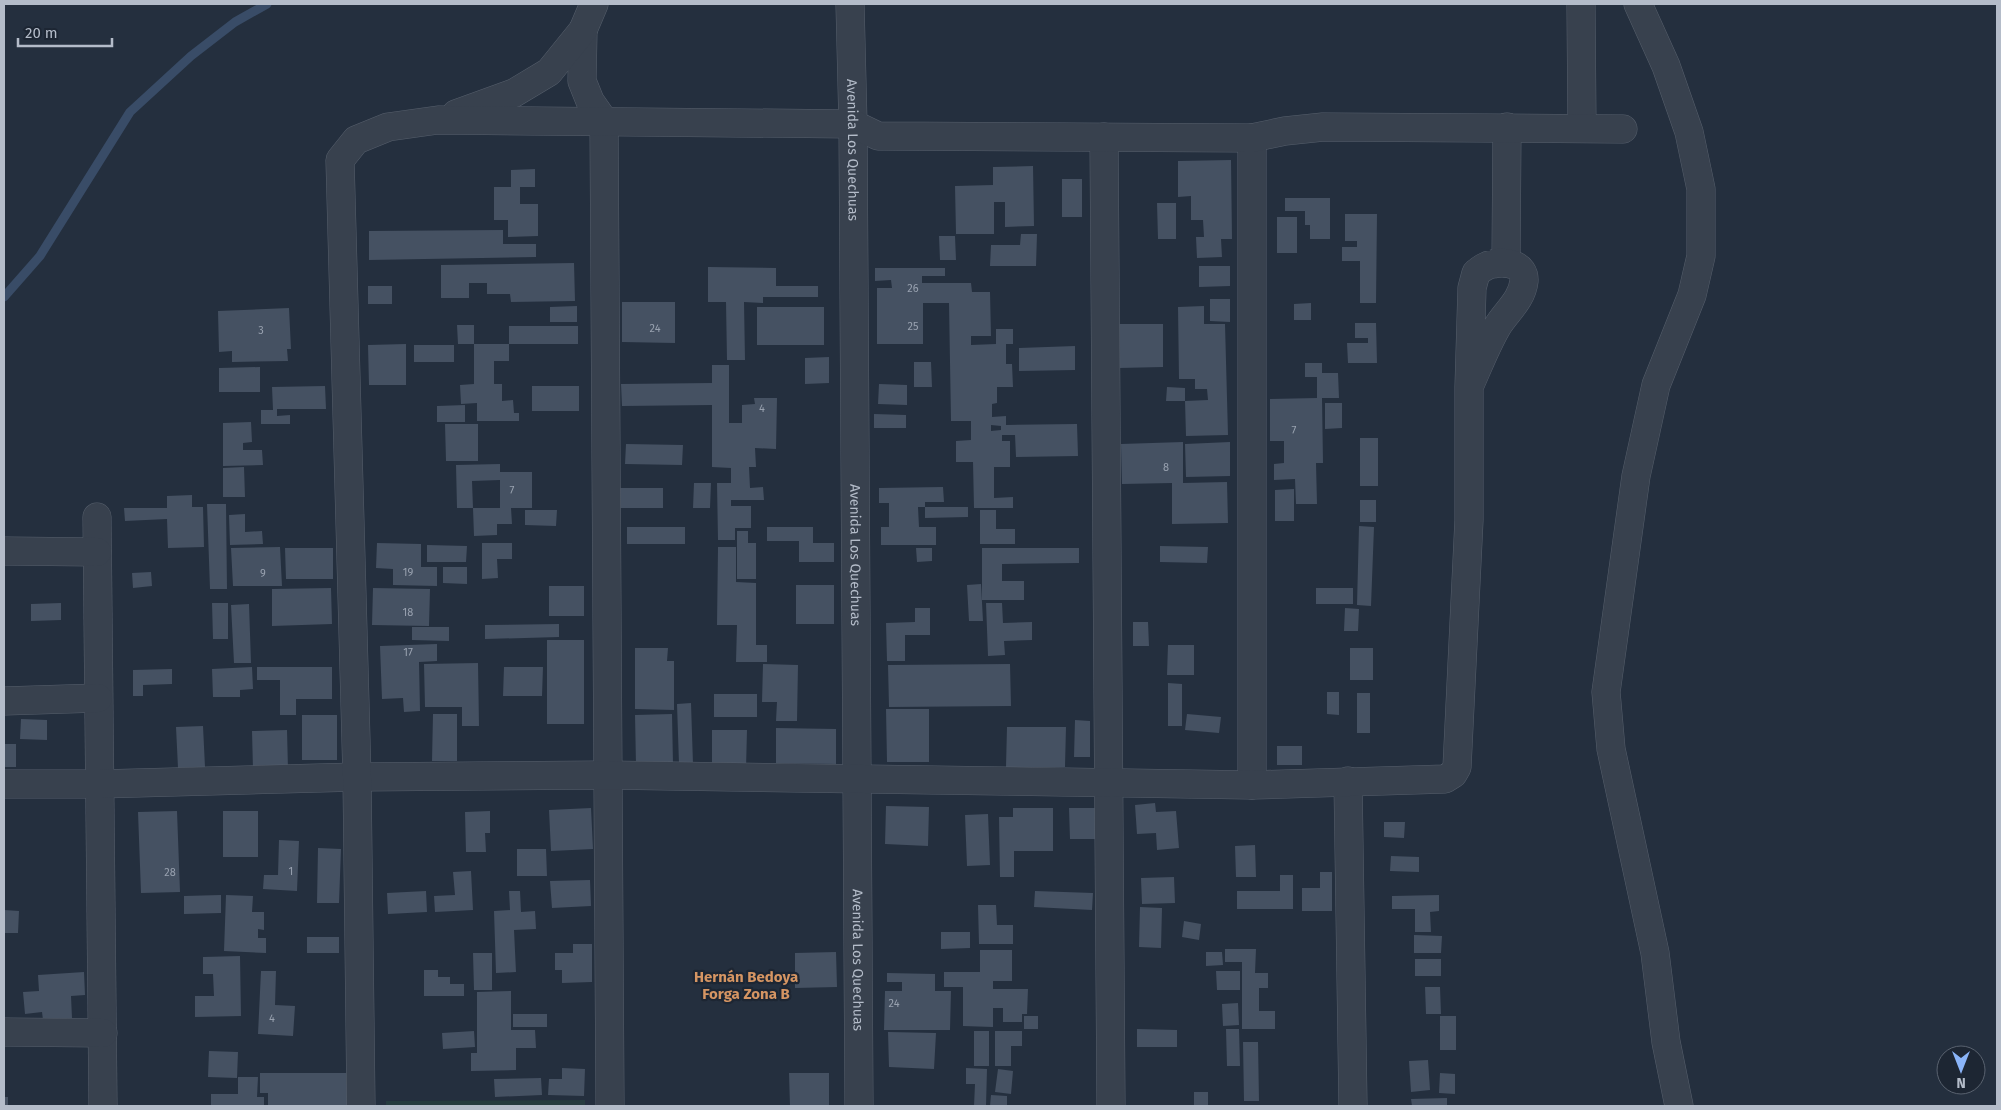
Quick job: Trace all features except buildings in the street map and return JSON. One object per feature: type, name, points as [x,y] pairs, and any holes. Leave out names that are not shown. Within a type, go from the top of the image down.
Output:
[{"type":"street","points":[[438,120],[514,93],[549,72],[583,30],[594,4]]},
{"type":"street","name":"Avenida Los Quechuas","points":[[850,4],[858,778],[859,1106]]},
{"type":"street","points":[[1581,4],[1582,128]]},
{"type":"street","points":[[1638,4],[1666,66],[1689,132],[1701,189],[1701,256],[1692,295],[1656,385],[1636,476],[1606,692],[1611,750],[1656,953],[1666,1042],[1679,1106]]},
{"type":"street","points":[[583,30],[582,81],[590,101],[604,121],[606,775],[610,1106]]},
{"type":"street","points":[[361,1106],[357,777],[340,160],[356,140],[388,127],[438,120],[852,124],[878,136],[1252,138],[1285,131],[1323,127],[1622,129]]},
{"type":"street","points":[[1506,263],[1507,127]]},
{"type":"street","points":[[1104,137],[1111,1106]]},
{"type":"street","points":[[1252,138],[1252,785]]},
{"type":"street","points":[[4,784],[100,784],[357,777],[606,775],[1252,785],[1445,779],[1453,774],[1457,767],[1469,520],[1469,387],[1472,288],[1476,274],[1491,264],[1506,263],[1519,267],[1523,272],[1524,282],[1517,302],[1498,326],[1469,387]]},
{"type":"street","points":[[97,517],[104,1106]]},
{"type":"street","points":[[4,551],[97,552]]},
{"type":"street","points":[[4,701],[98,698]]},
{"type":"street","points":[[1348,782],[1353,1106]]},
{"type":"street","points":[[4,1032],[104,1033]]},
{"type":"green space","points":[[585,1100],[585,1106],[386,1106],[386,1101]]},
{"type":"waterway","points":[[4,297],[40,256],[130,112],[191,56],[235,22],[267,4]]},
{"type":"district","name":"Hernán Bedoya Forga Zona B","points":[[746,986]]}]
